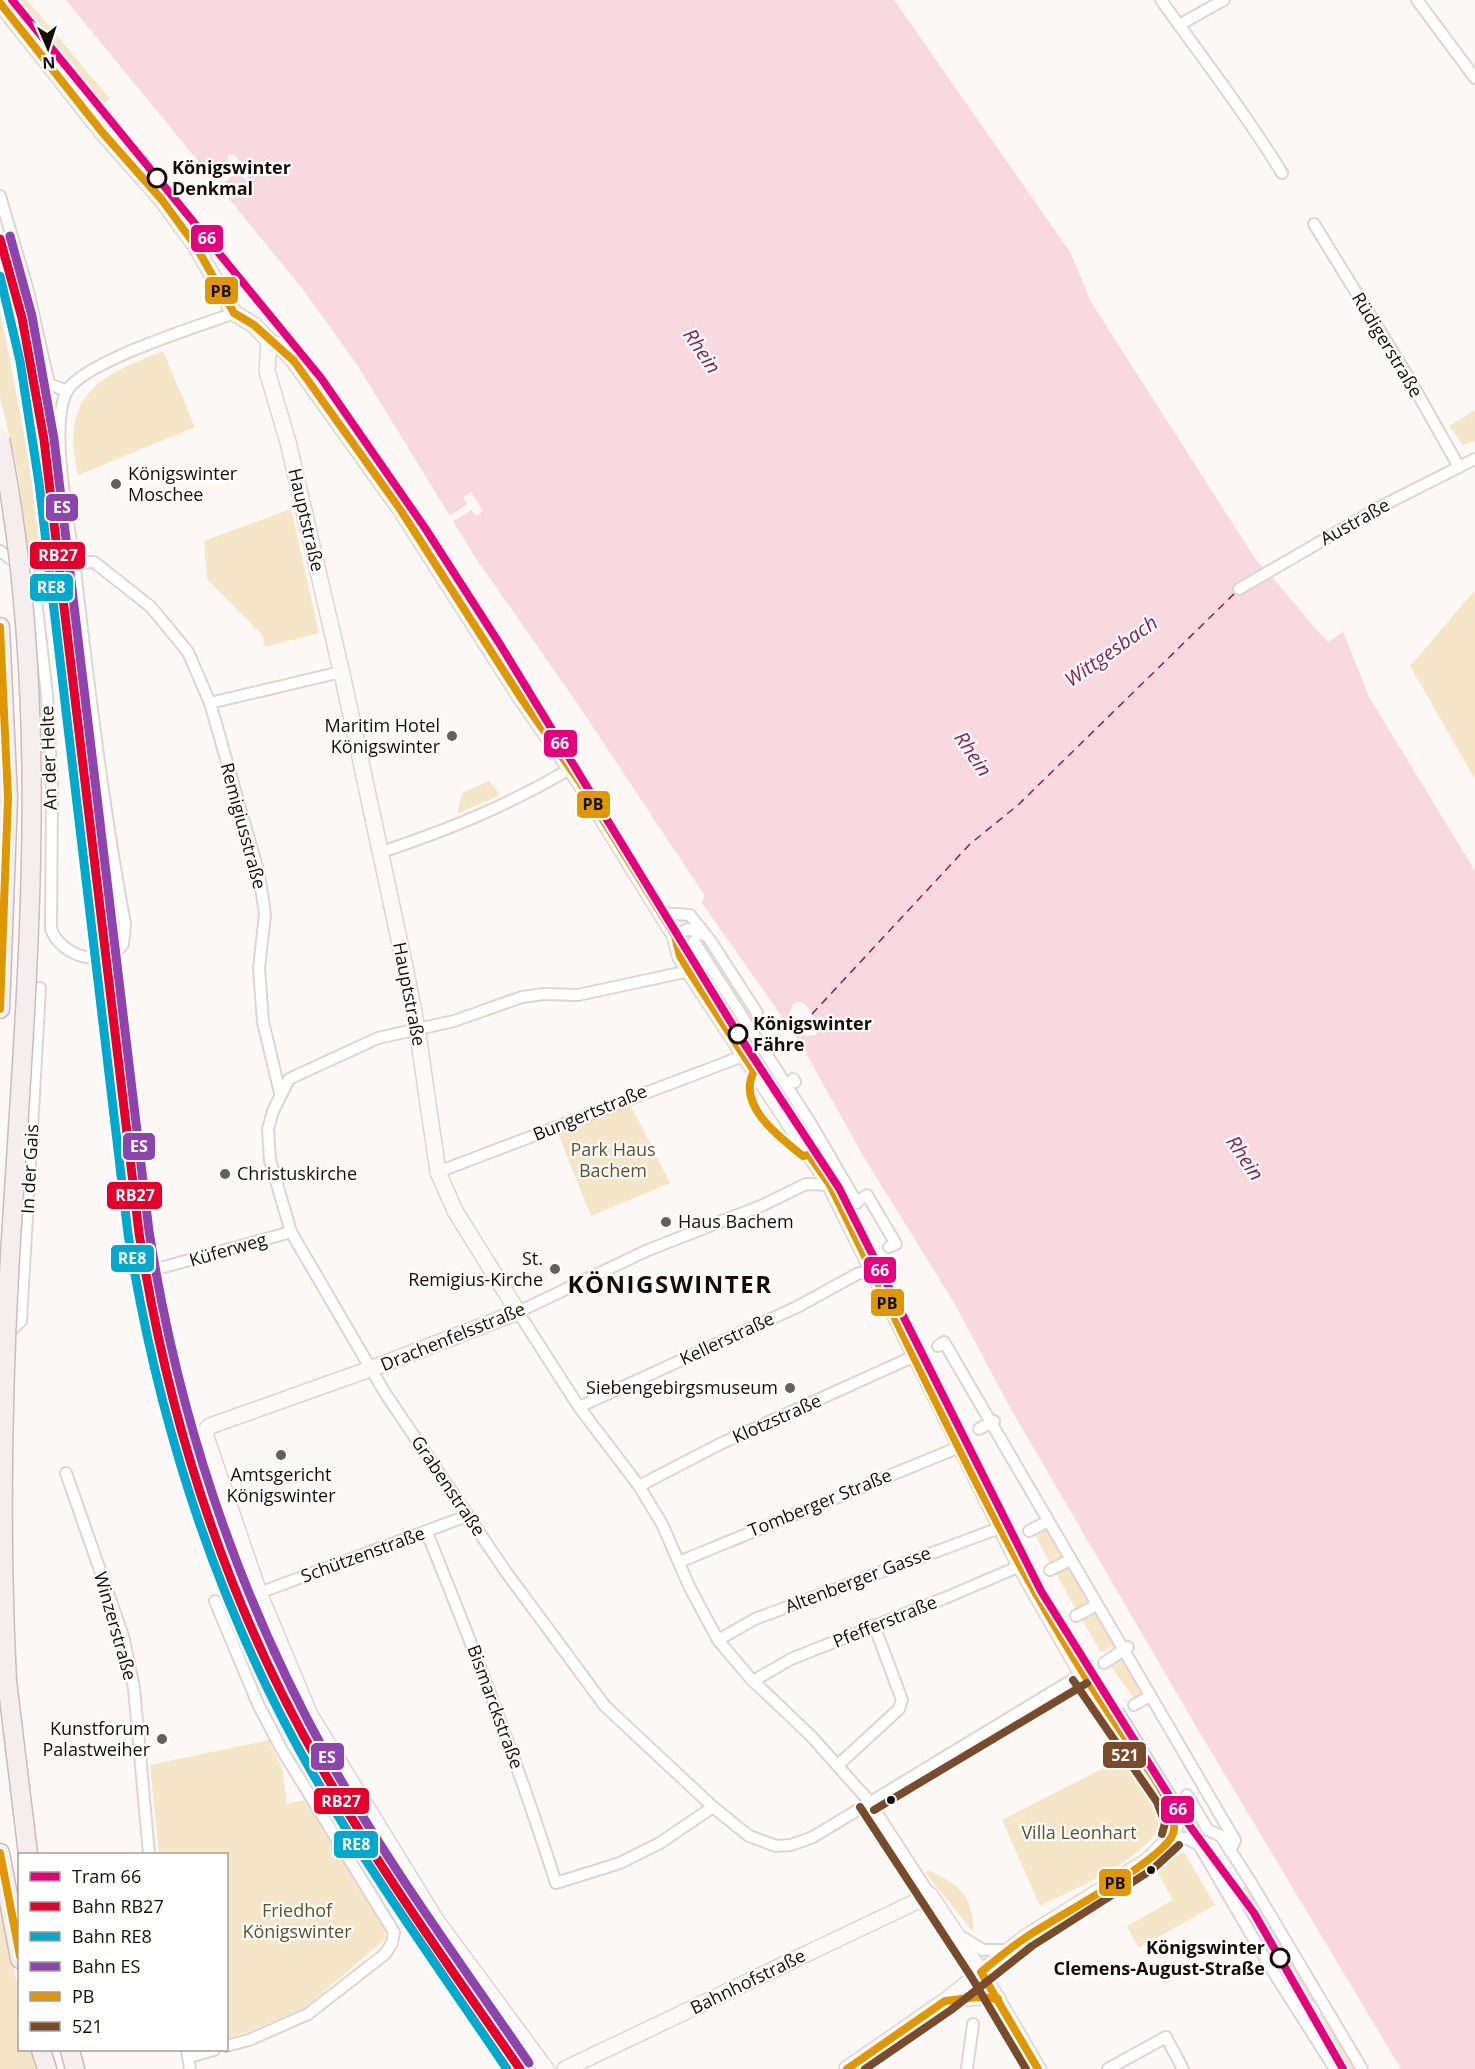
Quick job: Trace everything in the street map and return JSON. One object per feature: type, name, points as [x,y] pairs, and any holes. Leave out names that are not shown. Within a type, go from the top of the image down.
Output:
[{"type":"highway","points":[[0,439],[24,598],[30,692],[32,802],[30,909],[3,1421],[2,1568],[7,1681],[28,1853]]},
{"type":"highway","points":[[0,627],[8,798],[0,1009]]},
{"type":"highway","points":[[0,1853],[18,1948]]},
{"type":"highway","points":[[42,2051],[47,2069]]},
{"type":"highway","points":[[70,2051],[75,2069]]},
{"type":"street","points":[[1161,0],[1214,77],[1245,115],[1282,173]]},
{"type":"street","points":[[1179,25],[1224,0]]},
{"type":"street","points":[[1418,0],[1475,78]]},
{"type":"street","points":[[0,3],[66,89],[175,218],[195,245],[234,313],[254,326],[268,341],[281,347],[294,361],[400,509],[570,769],[660,912],[675,936],[680,956],[743,1056],[836,1179],[858,1200],[867,1195],[896,1244],[889,1247]]},
{"type":"street","points":[[0,196],[28,291],[49,384],[67,391]]},
{"type":"street","name":"Rüdigerstraße","points":[[1314,224],[1407,375],[1458,467]]},
{"type":"street","points":[[74,563],[60,442],[62,411],[67,391],[88,372],[128,353],[234,313]]},
{"type":"street","name":"Hauptstraße","points":[[268,341],[267,371],[288,442],[341,672],[417,1028],[438,1172],[455,1211],[579,1407],[639,1486],[662,1524],[698,1606],[718,1640],[753,1681],[811,1736],[869,1801],[981,1972],[1038,2069]]},
{"type":"street","name":"Austraße","points":[[1239,589],[1382,506],[1475,459]]},
{"type":"street","name":"An der Helte","points":[[0,551],[27,572],[35,591],[48,707],[52,789],[51,929],[55,939],[66,951],[90,957],[112,954],[119,949],[125,937],[125,924],[99,770],[74,563]]},
{"type":"street","name":"Remigiusstraße","points":[[74,563],[94,562],[151,607],[188,652],[210,703],[259,874],[265,914],[259,968],[263,1022],[280,1093]]},
{"type":"street","points":[[210,703],[341,672]]},
{"type":"street","points":[[379,853],[467,823],[516,800],[570,769]]},
{"type":"street","points":[[660,912],[690,915],[706,935],[757,1013]]},
{"type":"street","points":[[675,936],[687,929],[706,935]]},
{"type":"street","points":[[694,941],[741,1015],[836,1179],[873,1269],[1020,1566],[1082,1674],[1166,1797],[1176,1822],[1172,1837],[1148,1861],[1008,1950],[945,2001],[847,2069]]},
{"type":"street","name":"Grabenstraße","points":[[689,970],[578,995],[544,994],[522,997],[454,1021],[378,1038],[289,1079],[280,1093],[268,1130],[270,1160],[291,1232],[326,1296],[373,1368],[385,1393],[467,1516],[605,1706],[713,1807],[748,1836],[776,1846],[791,1845],[813,1837],[1082,1674]]},
{"type":"street","name":"In der Gais","points":[[0,1341],[21,1321],[40,988]]},
{"type":"street","name":"Bungertstraße","points":[[438,1172],[743,1056]]},
{"type":"street","name":"Drachenfelsstraße","points":[[258,1593],[206,1437],[206,1430],[210,1426],[373,1368],[518,1312],[648,1250],[761,1206],[806,1184],[836,1179]]},
{"type":"street","name":"Küferweg","points":[[164,1268],[291,1232]]},
{"type":"street","name":"Kellerstraße","points":[[579,1407],[797,1307],[857,1274],[873,1269]]},
{"type":"street","points":[[943,1343],[992,1422],[1096,1605],[1125,1649],[1150,1696],[1177,1738],[1230,1851],[1362,2069]]},
{"type":"street","name":"Klotzstraße","points":[[639,1486],[720,1444],[917,1355]]},
{"type":"street","points":[[979,1429],[992,1422]]},
{"type":"street","name":"Tomberger Straße","points":[[679,1562],[962,1446]]},
{"type":"street","name":"Winzerstraße","points":[[66,1473],[123,1636],[134,1688],[149,1853]]},
{"type":"street","name":"Schützenstraße","points":[[258,1593],[427,1533],[467,1516]]},
{"type":"street","points":[[1029,1531],[1048,1521]]},
{"type":"street","name":"Altenberger Gasse","points":[[718,1640],[754,1619],[1002,1527]]},
{"type":"street","name":"Bismarckstraße","points":[[427,1533],[528,1795],[556,1883],[620,1863],[660,1843],[713,1807]]},
{"type":"street","points":[[1050,1570],[1070,1560]]},
{"type":"street","name":"Pfefferstraße","points":[[753,1681],[791,1659],[1020,1566]]},
{"type":"street","points":[[258,1593],[310,1715],[369,1815],[436,1920],[546,2069]]},
{"type":"street","points":[[215,1601],[258,1704],[282,1750],[394,1932],[392,1943],[385,1954],[308,2014],[249,2040],[228,2045]]},
{"type":"street","points":[[1076,1616],[1096,1605]]},
{"type":"street","points":[[838,1765],[899,1709],[902,1700],[874,1625]]},
{"type":"street","points":[[1104,1663],[1125,1649]]},
{"type":"street","points":[[1134,1705],[1150,1696]]},
{"type":"street","points":[[1164,1746],[1177,1738]]},
{"type":"street","points":[[1187,1795],[1208,1830],[1221,1829]]},
{"type":"street","points":[[1172,1837],[1186,1838],[1198,1845],[1335,2069]]},
{"type":"street","name":"Bahnhofstraße","points":[[566,2069],[930,1895]]},
{"type":"street","name":"Hauptstraße","points":[[954,1932],[983,1950],[1008,1950]]},
{"type":"street","points":[[945,2001],[978,1997],[998,2000]]},
{"type":"street","points":[[968,2069],[973,2024]]},
{"type":"street","points":[[1108,2069],[1166,2037],[1183,2069]]},
{"type":"street","points":[[188,2053],[190,2069]]},
{"type":"green space","points":[[19,0],[27,0],[110,99],[103,103]]},
{"type":"green space","points":[[0,310],[34,484],[45,573],[28,559],[18,473],[0,396]]},
{"type":"green space","points":[[163,351],[195,427],[78,475],[74,426],[79,408],[89,393],[119,370]]},
{"type":"green space","points":[[1475,410],[1475,441],[1463,445],[1449,426]]},
{"type":"green space","points":[[291,509],[319,633],[265,647],[262,635],[207,579],[204,541]]},
{"type":"green space","points":[[1475,591],[1475,779],[1410,666]]},
{"type":"green space","points":[[489,781],[500,795],[457,814],[462,793]]},
{"type":"green space","name":"Park Haus Bachem","points":[[629,1102],[670,1183],[591,1216],[557,1131]]},
{"type":"green space","points":[[1047,1526],[1066,1558],[1051,1566],[1034,1533]]},
{"type":"green space","points":[[1069,1564],[1092,1604],[1077,1612],[1055,1571]]},
{"type":"green space","points":[[1095,1609],[1116,1644],[1101,1653],[1081,1617]]},
{"type":"green space","points":[[1123,1656],[1146,1695],[1136,1701],[1110,1665]]},
{"type":"green space","name":"Friedhof Königswinter","points":[[269,1740],[282,1768],[287,1804],[304,1800],[385,1926],[385,1939],[305,2008],[248,2032],[228,2038],[228,1853],[159,1853],[150,1765]]},
{"type":"green space","name":"Villa Leonhart","points":[[1125,1757],[1164,1815],[1158,1830],[1147,1844],[1131,1857],[1093,1880],[1040,1906],[1002,1820]]},
{"type":"green space","points":[[1184,1852],[1215,1905],[1139,1948],[1127,1926],[1173,1900],[1155,1868]]},
{"type":"green space","points":[[930,1871],[949,1881],[963,1894],[971,1910],[973,1932],[925,1872]]},
{"type":"green space","points":[[1246,1885],[1316,2001],[1311,2004],[1242,1888]]},
{"type":"green space","points":[[0,1888],[18,1989],[18,2051],[34,2051],[39,2069],[0,2069]]},
{"type":"green space","points":[[1323,2012],[1357,2069],[1347,2069],[1343,2063],[1318,2016]]},
{"type":"water","points":[[66,0],[894,0],[1070,252],[1091,302],[1256,560],[1328,642],[1343,632],[1369,697],[1475,871],[1475,2069],[1401,2069],[1197,1728],[1012,1411],[953,1301],[865,1159],[799,1041],[702,903],[705,896],[577,703],[475,557],[358,366],[302,288]]},
{"type":"pier","points":[[229,154],[235,155],[248,173],[247,180],[236,173],[217,188],[212,183],[232,167],[227,160]]},
{"type":"pier","points":[[471,492],[483,511],[476,516],[471,510],[451,523],[447,518],[467,504],[463,497]]},
{"type":"pier","points":[[799,1002],[805,1004],[820,1024],[816,1035],[806,1036],[803,1032],[793,1038],[784,1025],[791,1019],[789,1014],[793,1004]]},
{"type":"ferry route","points":[[812,1014],[970,844],[1018,805],[1236,592]]},
{"type":"tram line","name":"66","points":[[12,0],[321,378],[425,528],[501,646],[738,1034],[839,1188],[1041,1591],[1178,1810],[1254,1913],[1343,2069]]},
{"type":"tram line","points":[[1123,1708],[1219,1863]]},
{"type":"tram line","points":[[1316,2020],[1338,2069]]},
{"type":"rail line","name":"ES","points":[[10,236],[32,316],[54,439],[149,1231],[161,1300],[194,1435],[215,1502],[265,1631],[327,1756],[399,1874],[529,2063]]},
{"type":"rail line","name":"RB27","points":[[0,239],[22,318],[44,440],[139,1233],[151,1303],[184,1440],[229,1574],[286,1703],[367,1843],[520,2069]]},
{"type":"rail line","name":"RE8","points":[[0,276],[20,361],[39,483],[128,1234],[156,1373],[174,1442],[219,1577],[276,1706],[310,1769],[357,1846],[507,2069]]},
{"type":"transit line","name":"PB","points":[[0,3],[102,132],[162,200],[195,245],[234,313],[254,325],[294,361],[400,509],[521,698],[579,781],[675,936],[680,956],[689,971],[754,1071],[750,1084],[755,1108],[772,1130],[803,1156],[809,1155],[830,1185],[932,1395],[1003,1534],[1081,1669],[1166,1798],[1174,1825],[1172,1836],[1163,1847],[1106,1889],[1022,1940],[981,1972],[1038,2069]]},
{"type":"transit line","name":"PB","points":[[0,627],[8,798],[0,1009]]},
{"type":"transit line","name":"521","points":[[1073,1680],[1157,1802],[1165,1823],[1162,1834]]},
{"type":"transit line","name":"521","points":[[874,1810],[1087,1683]]},
{"type":"transit line","name":"521","points":[[860,1807],[972,1978],[1026,2069]]},
{"type":"transit line","name":"521","points":[[865,2069],[951,2010],[1032,1946],[1153,1869],[1179,1845]]},
{"type":"transit line","name":"PB","points":[[0,1853],[18,1946]]},
{"type":"transit line","name":"PB","points":[[847,2069],[945,2001],[978,1997],[998,1999]]},
{"type":"place","name":"Königswinter Denkmal","points":[[157,178]]},
{"type":"place","name":"Königswinter Moschee","points":[[116,484]]},
{"type":"place","name":"Maritim Hotel Königswinter","points":[[452,736]]},
{"type":"place","name":"Königswinter Fähre","points":[[738,1034]]},
{"type":"place","name":"Christuskirche","points":[[225,1174]]},
{"type":"place","name":"Haus Bachem","points":[[666,1222]]},
{"type":"place","name":"St. Remigius-Kirche","points":[[555,1269]]},
{"type":"place","name":"Siebengebirgsmuseum","points":[[790,1388]]},
{"type":"place","name":"Amtsgericht Königswinter","points":[[281,1455]]},
{"type":"place","name":"Kunstforum Palastweiher","points":[[162,1739]]},
{"type":"place","name":"Königswinter Clemens-August-Straße","points":[[1280,1958]]},
{"type":"district","name":"KÖNIGSWINTER","points":[[670,1285]]},
{"type":"water label","name":"Rhein","points":[[702,351]]},
{"type":"water label","name":"Wittgesbach","points":[[1111,651]]},
{"type":"water label","name":"Rhein","points":[[973,754]]},
{"type":"water label","name":"Rhein","points":[[1245,1158]]}]
